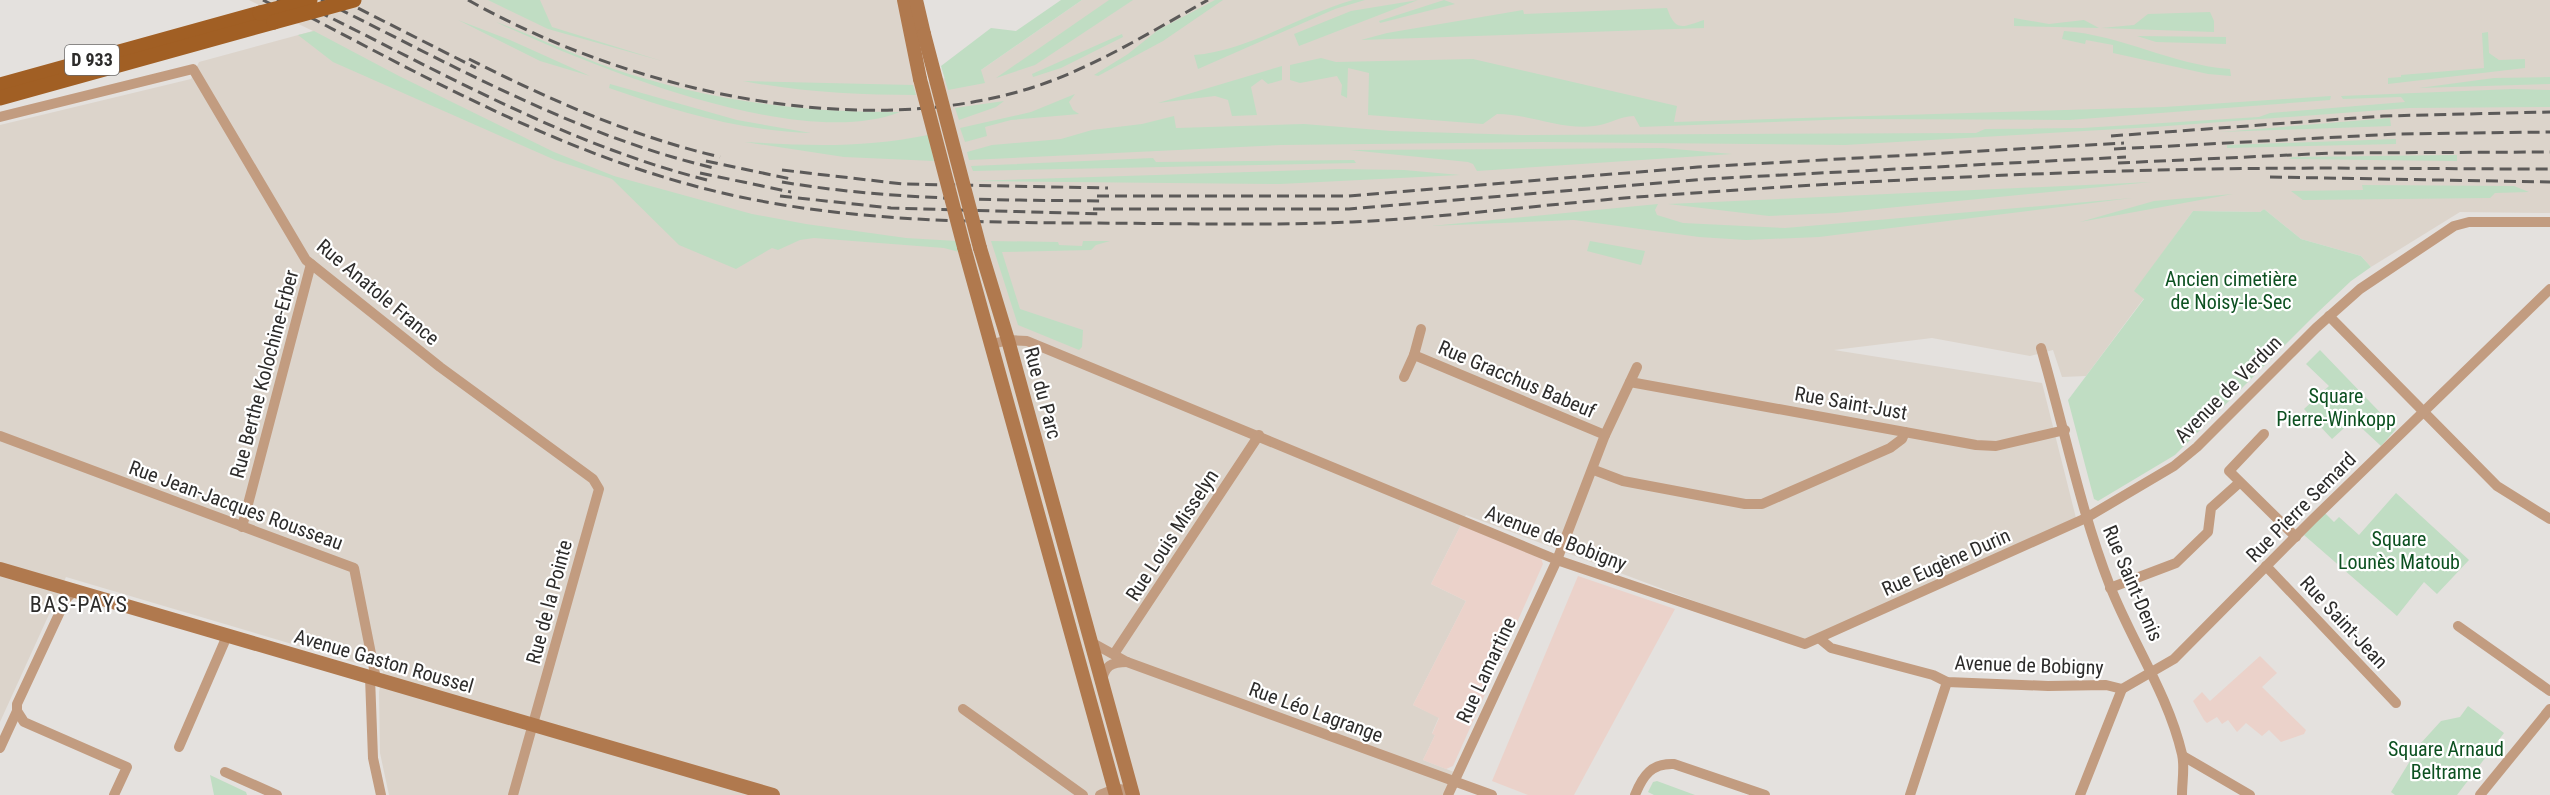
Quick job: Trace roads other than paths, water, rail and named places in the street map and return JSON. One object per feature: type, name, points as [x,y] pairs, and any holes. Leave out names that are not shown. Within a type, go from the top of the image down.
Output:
[{"type":"main road","name":"D 933","points":[[0,85],[310,0]]},
{"type":"main road","name":"D 933","points":[[0,98],[354,0]]},
{"type":"main road","name":"Rue du Parc","points":[[904,0],[919,36],[1000,311],[1133,795]]},
{"type":"main road","name":"Rue du Parc","points":[[916,0],[923,91],[993,344],[1107,793]]},
{"type":"main road","name":"Avenue Gaston Roussel","points":[[0,569],[773,795]]},
{"type":"street","name":"Rue Anatole France","points":[[0,117],[193,69],[306,260],[440,367],[593,479],[599,489]]},
{"type":"street","name":"Avenue de Verdun","points":[[2086,518],[2174,466],[2197,447],[2329,316],[2360,289],[2454,226],[2469,222],[2550,222]]},
{"type":"street","name":"Rue Berthe Kolochine-Erber","points":[[242,527],[311,264]]},
{"type":"street","name":"Rue Pierre Semard","points":[[2122,689],[2174,659],[2550,289]]},
{"type":"street","points":[[2329,316],[2497,486],[2550,519]]},
{"type":"street","name":"Rue Gracchus Babeuf","points":[[1404,377],[1414,356],[1421,329]]},
{"type":"street","name":"Avenue de Bobigny","points":[[993,344],[1008,340],[1027,341],[1557,560],[1791,641],[1805,644],[1820,639],[1831,648],[1933,675],[1947,682],[2048,686],[2106,685],[2122,689]]},
{"type":"street","name":"Rue Saint-Denis","points":[[2041,348],[2065,430],[2086,518],[2110,588],[2152,672],[2183,756],[2182,795]]},
{"type":"street","name":"Rue Gracchus Babeuf","points":[[1414,356],[1605,435]]},
{"type":"street","points":[[1557,560],[1594,470],[1605,435],[1637,367]]},
{"type":"street","name":"Rue Saint-Just","points":[[1630,382],[1905,432],[1996,446],[2065,430]]},
{"type":"street","points":[[1594,470],[1623,481],[1745,504],[1762,504],[1890,448],[1902,439],[1905,432]]},
{"type":"street","points":[[2264,434],[2229,471],[2296,537]]},
{"type":"street","name":"Rue Louis Misselyn","points":[[1114,654],[1259,435]]},
{"type":"street","name":"Rue Jean-Jacques Rousseau","points":[[0,436],[242,527],[347,562],[354,568],[373,678]]},
{"type":"street","points":[[2110,588],[2175,563],[2208,532],[2211,508],[2239,483]]},
{"type":"street","name":"Rue de la Pointe","points":[[513,795],[599,489]]},
{"type":"street","name":"Rue Eugène Durin","points":[[1820,639],[2086,518]]},
{"type":"street","name":"Rue Lamartine","points":[[1448,795],[1557,560]]},
{"type":"street","name":"Rue Saint-Jean","points":[[2266,566],[2396,703]]},
{"type":"street","points":[[0,748],[67,611],[74,591]]},
{"type":"street","points":[[2458,626],[2550,691]]},
{"type":"street","points":[[179,747],[227,636]]},
{"type":"street","name":"Rue Léo Lagrange","points":[[1091,642],[1127,662],[1492,795]]},
{"type":"street","points":[[1102,682],[1104,670],[1108,665],[1127,662]]},
{"type":"street","points":[[373,678],[374,758],[381,795]]},
{"type":"street","points":[[1910,795],[1947,682]]},
{"type":"street","points":[[2080,795],[2122,689]]},
{"type":"street","points":[[963,709],[1084,794]]},
{"type":"street","points":[[2480,795],[2550,709]]},
{"type":"street","points":[[17,711],[24,722],[127,767],[114,795]]},
{"type":"street","points":[[2183,756],[2250,795]]},
{"type":"street","points":[[1635,795],[1643,777],[1662,764],[1674,764],[1765,795]]},
{"type":"street","points":[[225,772],[277,795]]},
{"type":"street","name":"Rue du Parc","points":[[1107,793],[1125,789],[1133,795]]},
{"type":"railway","points":[[263,0],[282,10]]},
{"type":"railway","points":[[277,0],[500,113],[615,161],[736,196],[861,215],[1030,223],[1317,223],[1430,217],[1665,195],[2007,175],[2254,168],[2550,169]]},
{"type":"railway","points":[[321,0],[465,72],[562,117],[662,154],[714,168]]},
{"type":"railway","points":[[342,0],[476,68]]},
{"type":"railway","points":[[468,0],[530,32],[598,59],[670,82],[744,98],[819,108],[893,110],[965,103],[1034,87],[1057,79],[1101,59],[1208,0]]},
{"type":"railway","points":[[301,3],[550,125],[601,146],[707,180]]},
{"type":"railway","points":[[469,59],[592,116],[655,139],[720,157]]},
{"type":"railway","points":[[2111,136],[2383,116],[2550,112]]},
{"type":"railway","points":[[2114,149],[2396,134],[2550,132]]},
{"type":"railway","points":[[1097,196],[1348,196],[1698,167],[2124,143]]},
{"type":"railway","points":[[2118,163],[2333,153],[2550,152]]},
{"type":"railway","points":[[1093,209],[1349,209],[1706,179],[2126,157]]},
{"type":"railway","points":[[706,161],[791,179]]},
{"type":"railway","points":[[782,170],[903,184],[1108,188]]},
{"type":"railway","points":[[700,173],[791,192]]},
{"type":"railway","points":[[2270,177],[2550,182]]},
{"type":"railway","points":[[782,182],[902,196],[1105,201]]},
{"type":"railway","points":[[780,196],[891,208],[1103,214]]},
{"type":"district","name":"BAS-PAYS","points":[[79,604]]},
{"type":"park label","name":"Ancien cimetière de Noisy-le-Sec","points":[[2231,290]]},
{"type":"park label","name":"Square Pierre-Winkopp","points":[[2336,408]]},
{"type":"park label","name":"Square Lounès Matoub","points":[[2399,550]]},
{"type":"park label","name":"Square Arnaud Beltrame","points":[[2446,760]]}]
